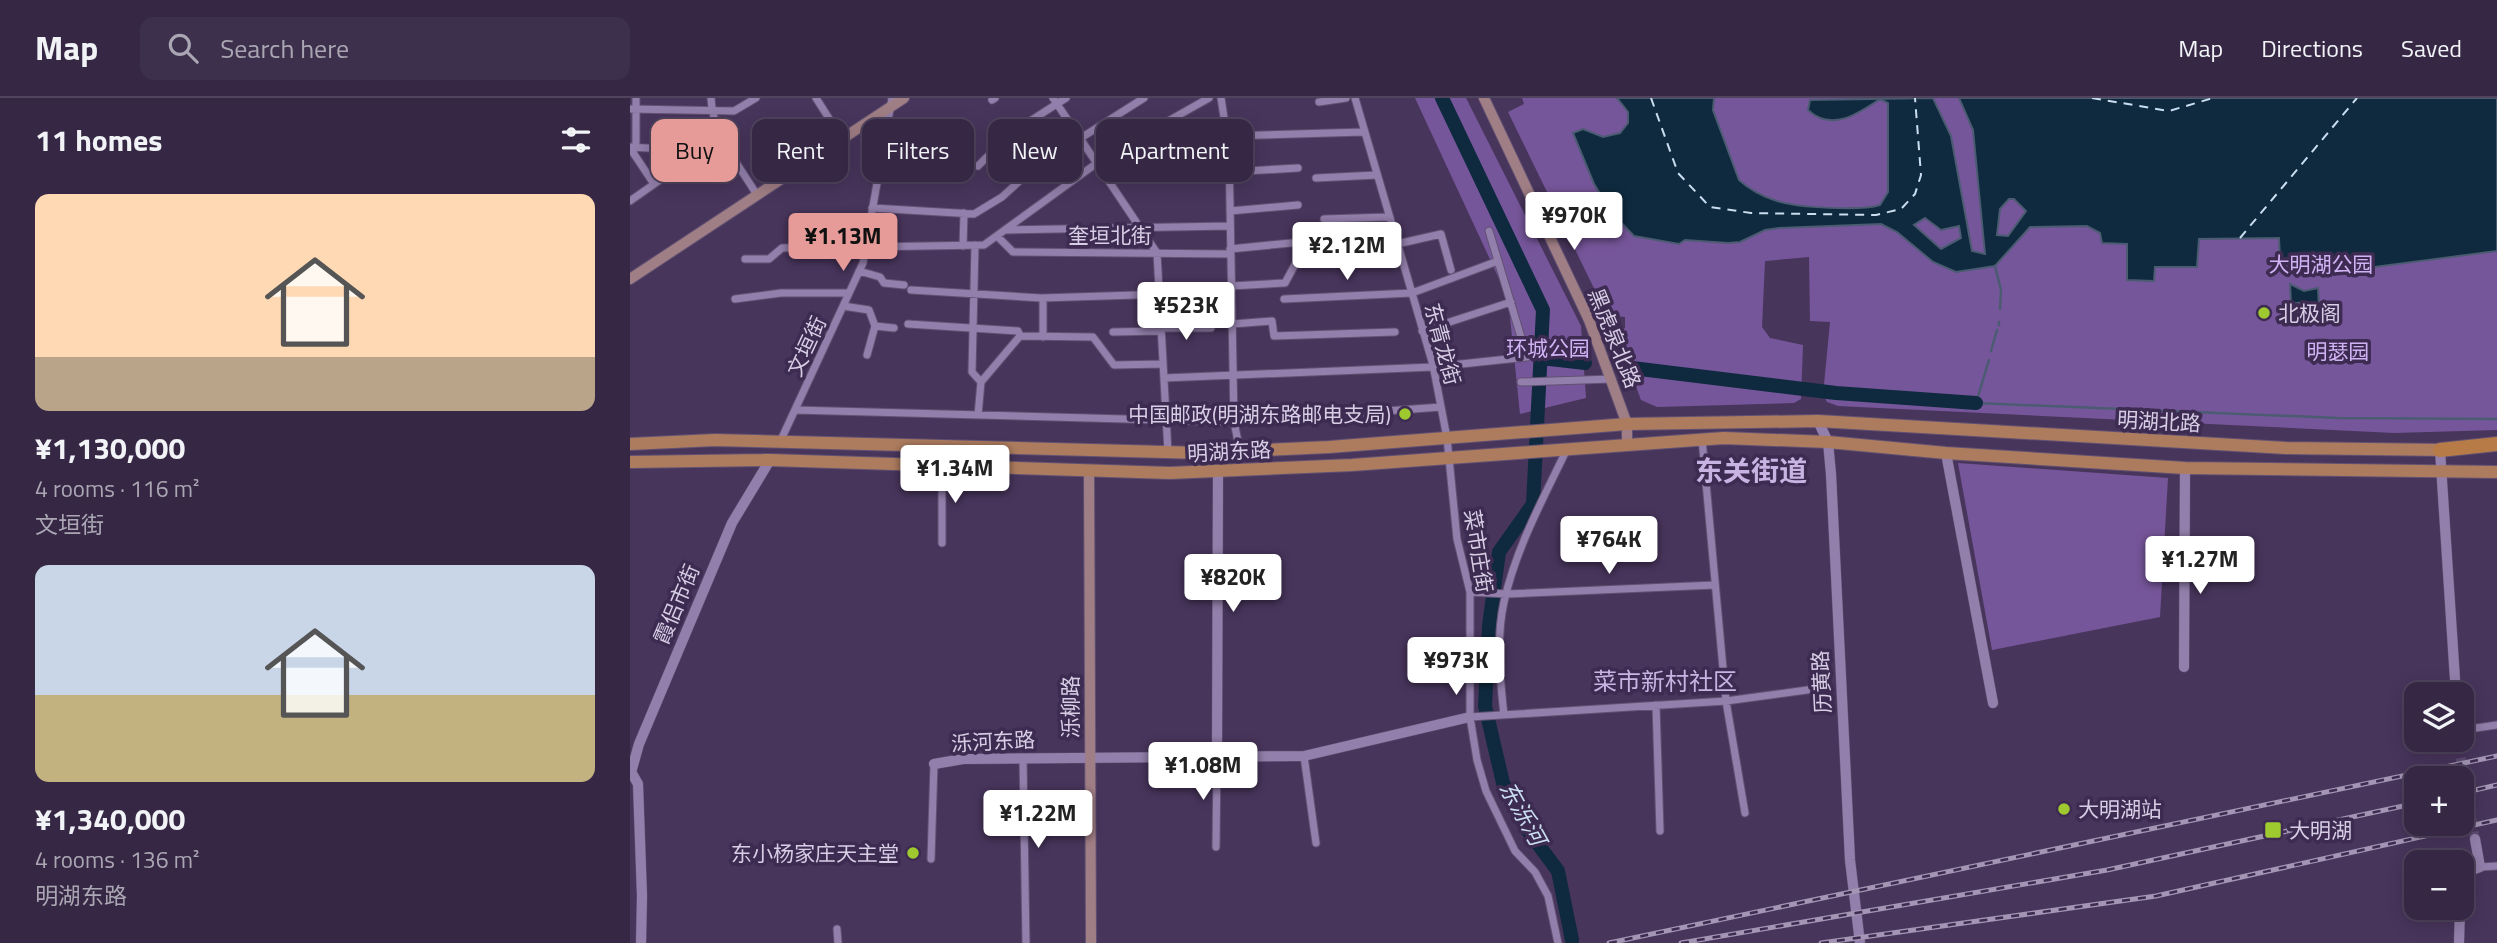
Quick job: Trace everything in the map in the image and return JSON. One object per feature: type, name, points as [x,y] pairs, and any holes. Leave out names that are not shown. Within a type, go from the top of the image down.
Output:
[{"type":"highway","points":[[2440,450],[2497,444]]},
{"type":"main road","points":[[848,134],[891,102],[904,98]]},
{"type":"main road","name":"黑虎泉北路","points":[[1484,98],[1589,320],[1613,379],[1627,424],[1627,443]]},
{"type":"main road","points":[[630,279],[777,182]]},
{"type":"main road","name":"明湖东路","points":[[630,444],[715,440],[1168,452],[1240,451],[1504,435],[1627,424],[1818,421]]},
{"type":"main road","name":"明湖北路","points":[[1818,421],[2286,448],[2497,451]]},
{"type":"main road","name":"明湖东路","points":[[630,462],[770,460],[1088,471],[1218,471],[1702,439],[1828,442]]},
{"type":"main road","points":[[1828,442],[1945,453],[2185,468],[2497,472]]},
{"type":"main road","name":"泺柳路","points":[[1088,471],[1091,943]]},
{"type":"street","points":[[636,98],[632,148],[654,184]]},
{"type":"street","points":[[711,98],[711,110],[719,132],[757,195]]},
{"type":"street","points":[[630,109],[734,111],[757,98]]},
{"type":"street","points":[[816,98],[829,119]]},
{"type":"street","points":[[978,166],[1010,134],[1055,101],[1066,98]]},
{"type":"street","points":[[1082,137],[1144,98]]},
{"type":"street","points":[[1173,119],[1209,98]]},
{"type":"street","points":[[1319,102],[1346,98]]},
{"type":"street","name":"东青龙街","points":[[1355,98],[1433,367],[1447,438]]},
{"type":"street","points":[[1225,99],[1226,119]]},
{"type":"street","points":[[1055,101],[1067,119]]},
{"type":"street","points":[[1253,135],[1364,132]]},
{"type":"street","points":[[1082,141],[1096,162]]},
{"type":"street","points":[[630,201],[687,160],[682,150],[632,148]]},
{"type":"street","points":[[866,247],[984,245],[1096,164]]},
{"type":"street","points":[[1253,171],[1298,168]]},
{"type":"street","points":[[1315,178],[1377,175]]},
{"type":"street","name":"文垣街","points":[[780,442],[859,271],[877,182]]},
{"type":"street","points":[[872,208],[974,214],[1002,197],[1018,182]]},
{"type":"street","points":[[1110,182],[1157,253],[1168,452]]},
{"type":"street","points":[[1229,182],[1234,422],[1240,451]]},
{"type":"street","points":[[1230,211],[1298,205]]},
{"type":"street","points":[[963,246],[964,213]]},
{"type":"street","points":[[1324,219],[1389,218]]},
{"type":"street","points":[[1005,230],[1230,226]]},
{"type":"street","points":[[1164,378],[1433,367],[1527,357],[1489,231]]},
{"type":"street","points":[[1397,244],[1441,234],[1451,270]]},
{"type":"street","points":[[745,259],[769,259],[782,248],[825,246],[837,237],[867,236]]},
{"type":"street","name":"奎垣北街","points":[[997,236],[1013,252],[1230,252],[1291,243]]},
{"type":"street","points":[[975,245],[972,372],[981,382]]},
{"type":"street","points":[[859,271],[880,277],[884,283],[907,288],[974,295],[1043,298],[1160,295],[1285,284],[1298,259],[1400,255]]},
{"type":"street","points":[[1284,299],[1412,293],[1498,261]]},
{"type":"street","points":[[735,299],[781,293],[849,293]]},
{"type":"street","points":[[1043,298],[1043,337]]},
{"type":"street","points":[[1422,331],[1511,302]]},
{"type":"street","points":[[843,306],[869,310],[874,326],[867,355]]},
{"type":"street","points":[[1232,324],[1272,321],[1274,336],[1395,332]]},
{"type":"street","points":[[908,324],[1018,331],[1020,336]]},
{"type":"street","points":[[874,326],[894,328]]},
{"type":"street","points":[[1113,332],[1211,328]]},
{"type":"street","points":[[1020,336],[1093,337],[1114,365],[1163,364]]},
{"type":"street","points":[[978,415],[981,382],[1020,336]]},
{"type":"street","points":[[1521,382],[1613,379]]},
{"type":"street","points":[[795,410],[1234,422],[1441,407]]},
{"type":"street","name":"历黄路","points":[[1818,421],[1828,442],[1850,860],[1860,943]]},
{"type":"street","name":"菜市庄街","points":[[1447,438],[1457,539],[1474,592],[1470,717],[1486,791],[1515,850],[1535,872],[1548,896],[1558,943]]},
{"type":"street","points":[[1702,439],[1726,701],[1745,813]]},
{"type":"street","points":[[1499,715],[1504,594],[1521,546],[1567,448]]},
{"type":"street","points":[[2440,450],[2455,682]]},
{"type":"street","points":[[1945,453],[1993,703]]},
{"type":"street","name":"霞侣市街","points":[[631,770],[732,523],[770,460]]},
{"type":"street","points":[[942,466],[942,542]]},
{"type":"street","points":[[2184,667],[2185,468]]},
{"type":"street","points":[[1216,846],[1218,471]]},
{"type":"street","points":[[1474,592],[1504,594],[1715,585]]},
{"type":"street","points":[[1470,717],[1726,701],[1829,687]]},
{"type":"street","points":[[1656,705],[1660,831]]},
{"type":"street","name":"泺河东路","points":[[933,764],[963,759],[1304,756],[1470,717]]},
{"type":"street","points":[[2474,728],[2497,725]]},
{"type":"street","points":[[1304,756],[1317,843]]},
{"type":"street","points":[[1023,758],[1026,943]]},
{"type":"street","points":[[931,859],[933,764]]},
{"type":"street","points":[[631,770],[638,784],[642,896],[640,943]]},
{"type":"street","points":[[2476,839],[2480,867]]},
{"type":"street","points":[[2474,869],[2497,866]]},
{"type":"street","points":[[2459,943],[2460,920]]},
{"type":"street","points":[[837,929],[838,943]]},
{"type":"green space","name":"环城公园","points":[[1415,98],[1466,98],[1581,326],[1586,398],[1520,414],[1508,298]]},
{"type":"green space","name":"大明湖公园","points":[[1522,98],[2497,98],[2497,430],[2394,433],[1838,406],[1827,402],[1823,395],[1830,322],[1810,321],[1809,257],[1765,261],[1762,327],[1770,338],[1803,345],[1801,399],[1794,403],[1657,407],[1641,400],[1617,336],[1625,328],[1625,317],[1607,315],[1508,112],[1524,104]]},
{"type":"green space","points":[[1958,463],[2168,478],[2160,617],[1992,650]]},
{"type":"water","points":[[1617,98],[1714,98],[1713,110],[1739,180],[1752,190],[1787,203],[1814,207],[1859,208],[1880,205],[1888,192],[1888,103],[1880,99],[1854,115],[1826,120],[1808,110],[1810,100],[1933,98],[1951,136],[1972,251],[1985,254],[1973,130],[1959,98],[2497,98],[2497,251],[2313,275],[2311,259],[2280,259],[2279,238],[2199,239],[2197,267],[2155,267],[2154,281],[2127,280],[2127,244],[2102,243],[2100,233],[2087,226],[2030,227],[1995,266],[1956,272],[1933,262],[1897,232],[1881,224],[1779,228],[1765,230],[1740,242],[1685,240],[1679,244],[1634,236],[1613,214],[1594,184],[1573,133],[1583,129],[1603,137],[1620,133],[1628,123],[1628,112]],"holes":[[[2009,199],[2014,199],[2026,211],[2008,236],[1997,235],[2000,209]],[[1925,218],[1941,230],[1959,226],[1961,238],[1941,249],[1914,225]]]},
{"type":"water","points":[[2290,284],[2304,291],[2318,288],[2319,306],[2304,302],[2291,304]]},
{"type":"waterway","name":"东泺河","points":[[1442,98],[1543,310],[1533,504],[1499,552],[1489,626],[1485,706],[1503,783],[1526,828],[1558,871],[1572,940]]},
{"type":"waterway","points":[[1995,266],[2001,290],[2000,309]]},
{"type":"waterway","points":[[1991,351],[1997,330]]},
{"type":"waterway","points":[[1541,358],[1585,363]]},
{"type":"waterway","points":[[1989,360],[1976,403],[2338,418],[2497,419]]},
{"type":"waterway","points":[[1624,367],[1836,393],[1976,403]]},
{"type":"ferry route","points":[[1651,98],[1678,173],[1710,207],[1751,213],[1876,215],[1901,209],[1915,194],[1921,175],[1915,98]]},
{"type":"ferry route","points":[[2092,98],[2169,111],[2213,98]]},
{"type":"ferry route","points":[[2240,238],[2357,98]]},
{"type":"tunnel","points":[[2460,752],[2475,839]]},
{"type":"railway","points":[[1609,943],[2497,756]]},
{"type":"railway","points":[[2474,790],[2497,785]]},
{"type":"railway","points":[[1681,943],[2107,870],[2404,806]]},
{"type":"railway","points":[[1821,943],[2156,896],[2497,820]]},
{"type":"place","name":"北极阁","points":[[2264,313]]},
{"type":"place","name":"中国邮政(明湖东路邮电支局)","points":[[1405,414]]},
{"type":"place","name":"大明湖站","points":[[2064,809]]},
{"type":"place","name":"大明湖","points":[[2273,830]]},
{"type":"place","name":"东小杨家庄天主堂","points":[[913,853]]},
{"type":"district","name":"东关街道","points":[[1751,470]]},
{"type":"district","name":"菜市新村社区","points":[[1665,681]]},
{"type":"park label","name":"明瑟园","points":[[2338,351]]}]
